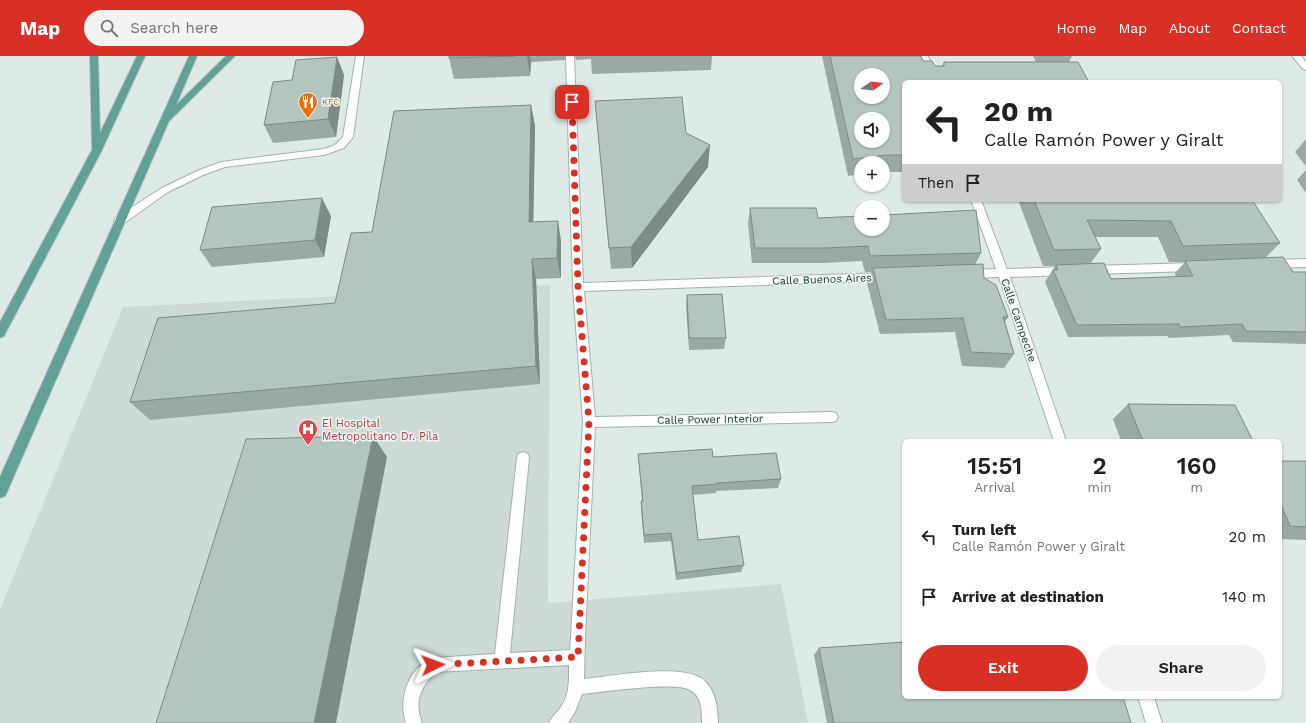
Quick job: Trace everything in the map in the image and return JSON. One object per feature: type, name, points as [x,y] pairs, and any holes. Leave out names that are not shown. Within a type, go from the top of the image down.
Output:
[{"type":"main road","points":[[94,56],[96,152]]},
{"type":"main road","points":[[0,333],[96,152],[141,56]]},
{"type":"main road","points":[[0,492],[193,56]]},
{"type":"main road","points":[[163,123],[231,56]]},
{"type":"street","points":[[119,221],[165,190],[200,173],[224,164],[324,152],[337,149],[348,137],[360,56]]},
{"type":"street","points":[[557,723],[568,712],[574,700],[576,687],[589,422],[578,287],[570,56]]},
{"type":"street","points":[[924,56],[932,80]]},
{"type":"street","points":[[1296,56],[1306,67]]},
{"type":"street","name":"Calle Campeche","points":[[977,202],[1003,273],[1059,439]]},
{"type":"street","points":[[1258,265],[1306,263]]},
{"type":"street","points":[[956,275],[1202,267]]},
{"type":"street","name":"Calle Buenos Aires","points":[[578,287],[893,277]]},
{"type":"street","name":"Calle Power Interior","points":[[589,422],[832,416]]},
{"type":"street","points":[[502,661],[523,458]]},
{"type":"street","points":[[414,723],[410,706],[411,695],[416,683],[423,673],[433,665],[578,657]]},
{"type":"street","points":[[576,687],[658,680],[686,680],[695,684],[703,692],[711,711],[710,723]]},
{"type":"street","points":[[1147,699],[1154,723]]},
{"type":"shaded area","name":"El Hospital Metropolitano Dr. Pila","points":[[550,285],[548,603],[781,584],[808,723],[0,723],[0,610],[123,307]]},
{"type":"building","points":[[449,56],[516,56],[449,58]]},
{"type":"building","points":[[830,56],[921,56],[923,61],[932,61],[935,66],[944,66],[944,62],[1078,62],[1088,80],[902,80],[902,155],[854,156],[853,159]]},
{"type":"building","points":[[337,57],[328,119],[264,125],[273,82],[292,80],[296,60]]},
{"type":"building","points":[[682,97],[686,133],[710,145],[631,247],[609,248],[595,101]]},
{"type":"building","points":[[531,105],[529,222],[558,221],[557,258],[532,259],[536,366],[130,402],[158,318],[335,303],[351,233],[372,232],[394,111]]},
{"type":"building","points":[[322,198],[315,240],[200,250],[212,207]]},
{"type":"building","points":[[1035,202],[1253,202],[1280,243],[1183,246],[1171,221],[1087,220],[1101,249],[1054,250]]},
{"type":"building","points":[[750,208],[816,208],[818,218],[854,216],[854,236],[890,236],[890,215],[976,210],[981,253],[870,256],[868,246],[827,248],[755,248]]},
{"type":"building","points":[[1283,257],[1293,272],[1306,272],[1306,332],[1246,331],[1242,324],[1180,327],[1179,324],[1077,325],[1053,270],[1058,270],[1056,265],[1104,263],[1111,279],[1193,276],[1185,261]]},
{"type":"building","points":[[983,264],[984,278],[996,285],[1008,317],[1003,317],[1014,354],[971,352],[963,318],[886,320],[873,268]]},
{"type":"building","points":[[722,294],[726,338],[689,338],[687,295]]},
{"type":"building","points":[[1128,404],[1235,405],[1252,439],[1142,439]]},
{"type":"building","points":[[373,436],[314,723],[156,723],[246,439]]},
{"type":"building","points":[[712,449],[713,457],[776,453],[781,479],[692,486],[698,540],[739,536],[744,565],[677,573],[671,533],[644,535],[641,501],[643,501],[638,454]]},
{"type":"building","points":[[1282,461],[1306,461],[1306,527],[1290,526],[1282,507]]},
{"type":"building","points":[[902,642],[902,699],[1124,699],[1131,723],[834,723],[819,648]]},
{"type":"place","name":"KFC","points":[[308,119]]},
{"type":"place","name":"El Hospital Metropolitano Dr. Pila","points":[[308,446]]},
{"type":"route","points":[[433,665],[578,657],[589,422],[578,287],[572,102]]}]
